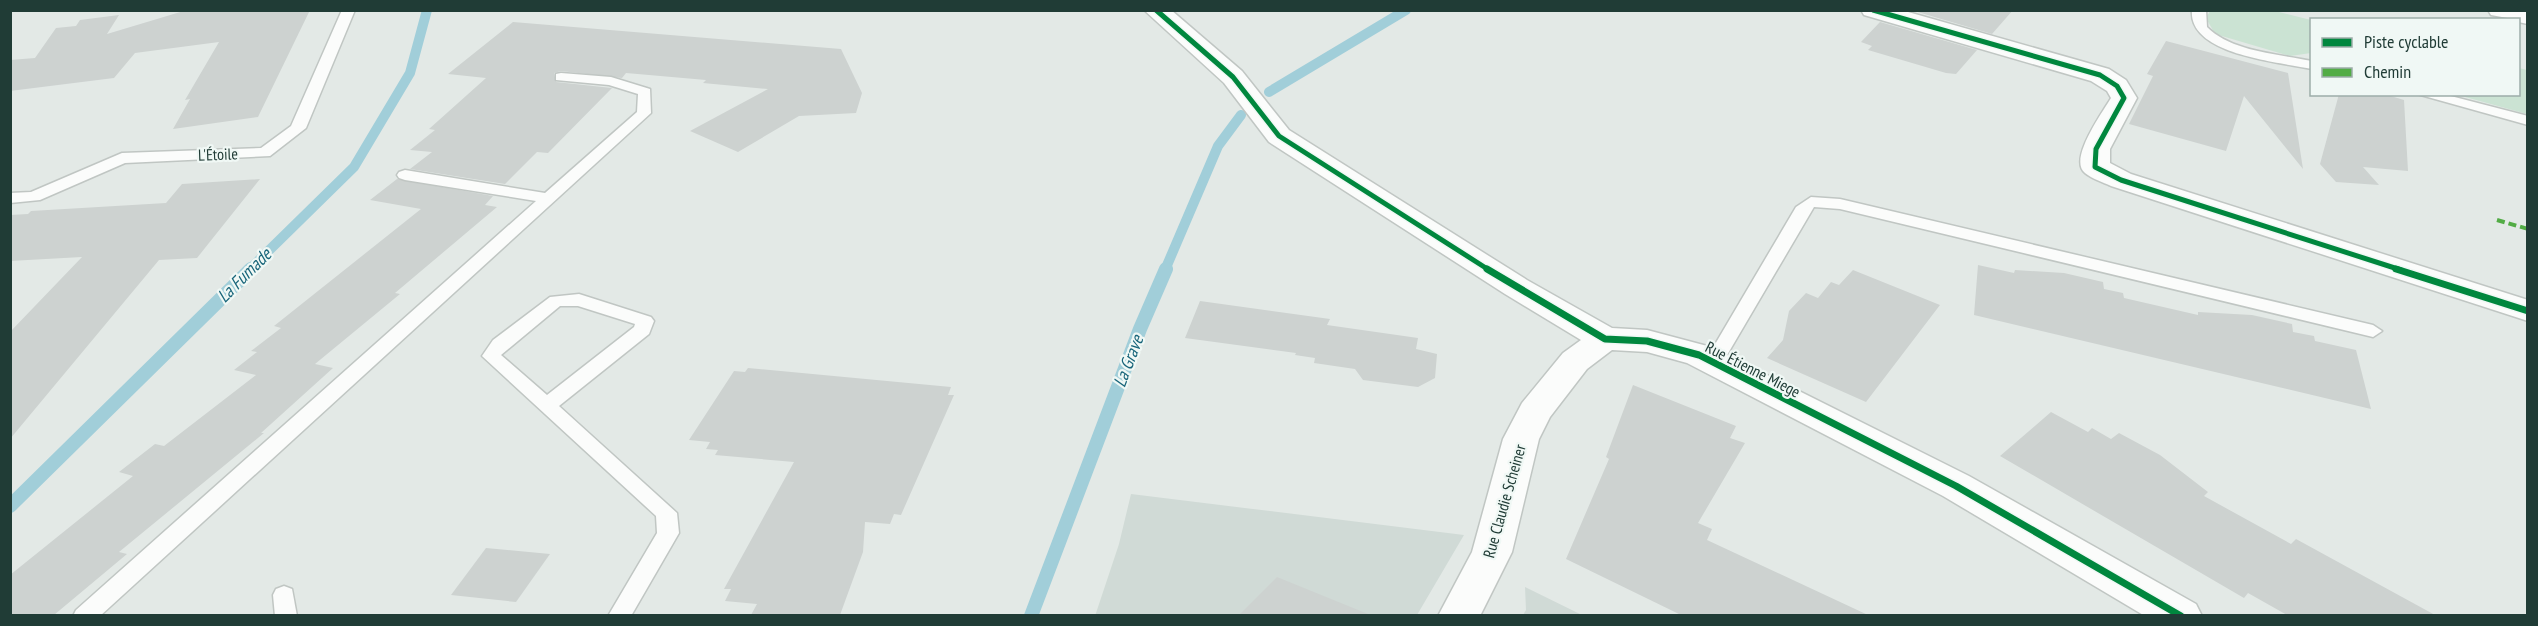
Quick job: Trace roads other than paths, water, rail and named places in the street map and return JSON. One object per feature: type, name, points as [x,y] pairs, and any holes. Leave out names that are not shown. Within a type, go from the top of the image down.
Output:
[{"type":"street","name":"Rue Étienne Miege","points":[[1156,10],[1233,77],[1279,136],[1516,287],[1605,339],[1647,341],[1699,355],[1956,486],[2181,615]]},
{"type":"street","points":[[1874,10],[2100,75],[2117,86],[2124,98],[2096,149],[2095,167],[2121,180],[2528,311]]},
{"type":"street","points":[[2500,10],[2528,17]]},
{"type":"street","name":"Rue Claudie Scheiner","points":[[1459,615],[1492,552],[1521,439],[1535,412],[1575,361],[1605,339]]},
{"type":"lane","name":"L'Étoile","points":[[10,198],[34,197],[122,158],[265,153],[298,128],[349,10]]},
{"type":"lane","points":[[2199,10],[2199,22],[2204,32],[2220,42],[2310,64]]},
{"type":"lane","points":[[84,615],[644,113],[645,92],[611,81],[561,77]]},
{"type":"lane","points":[[2432,96],[2528,121]]},
{"type":"lane","points":[[405,175],[550,199]]},
{"type":"lane","points":[[1713,363],[1804,207],[1811,202],[1840,204],[2373,331]]},
{"type":"lane","points":[[547,405],[643,330],[645,321],[579,300],[556,301],[500,344],[491,356],[666,513],[668,533],[619,615]]},
{"type":"waterway","name":"La Fumade","points":[[249,270],[354,167],[410,73],[427,10]]},
{"type":"waterway","name":"La Grave","points":[[1269,92],[1406,10]]},
{"type":"waterway","name":"La Grave","points":[[1165,270],[1218,146],[1241,115]]},
{"type":"waterway","name":"La Fumade","points":[[10,506],[251,269]]},
{"type":"waterway","name":"La Grave","points":[[1031,616],[1140,329],[1166,269]]}]
